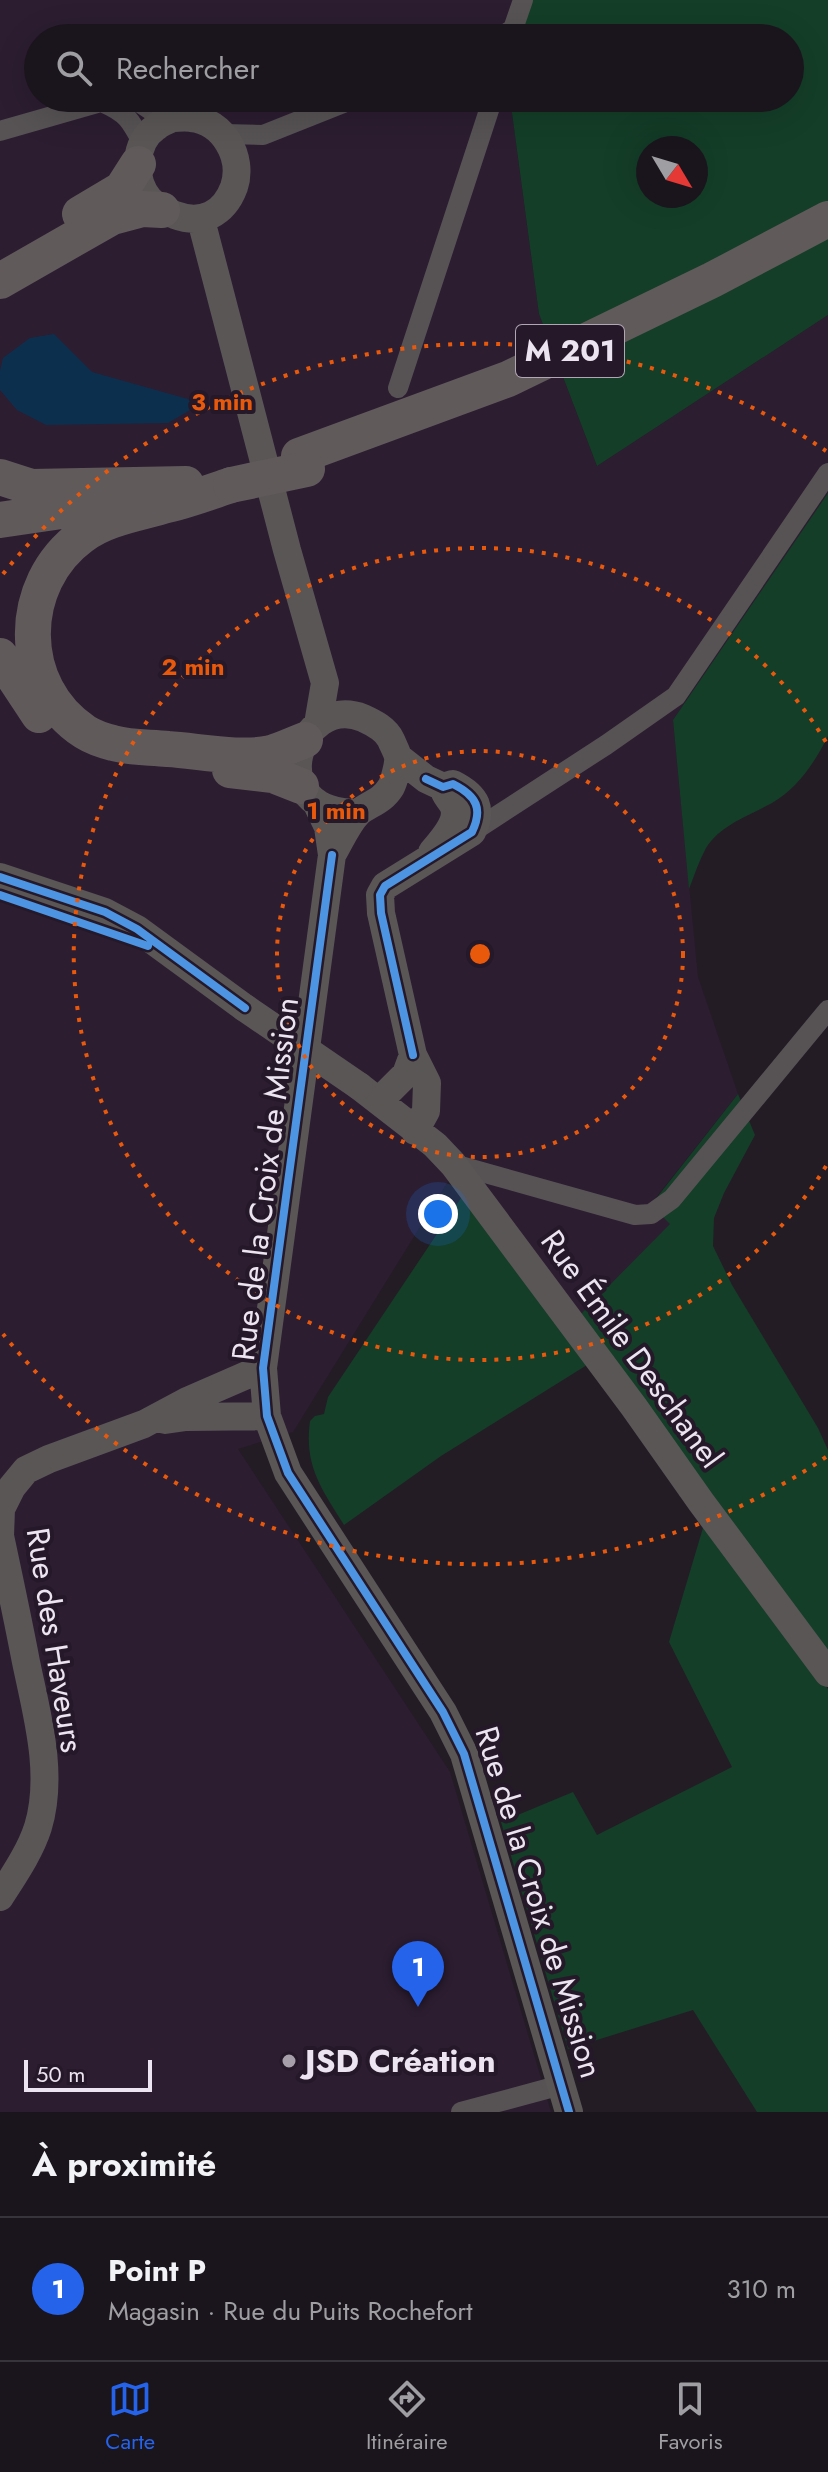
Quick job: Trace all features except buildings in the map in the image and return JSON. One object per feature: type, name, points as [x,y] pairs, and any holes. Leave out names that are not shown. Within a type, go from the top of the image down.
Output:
[{"type":"highway","points":[[0,260],[122,189],[140,153]]},
{"type":"highway","points":[[0,281],[112,217],[142,209],[162,210]]},
{"type":"highway","name":"M 201","points":[[303,462],[508,379],[712,280],[828,219]]},
{"type":"highway","name":"M 201","points":[[0,520],[230,479],[303,462],[481,410],[602,354],[828,239]]},
{"type":"highway","points":[[0,477],[31,487],[186,484]]},
{"type":"highway","points":[[230,479],[105,524],[84,534],[68,547],[54,564],[36,604],[32,629],[35,665],[49,694],[68,717],[87,733],[114,744],[247,755],[270,753],[311,732]]},
{"type":"highway","name":"M 201","points":[[0,507],[230,479]]},
{"type":"highway","points":[[0,656],[35,710],[60,738],[86,755],[126,764],[273,775],[308,794]]},
{"type":"main road","points":[[172,118],[193,118],[211,124],[224,134],[233,151],[237,169],[234,186],[226,201],[214,213],[201,220],[181,217],[162,210],[148,199],[140,183],[140,153],[155,127],[172,118]]},
{"type":"main road","points":[[201,220],[325,683],[353,714],[376,724],[389,735],[398,757],[434,783],[453,805],[455,816],[447,833],[424,862]]},
{"type":"main road","points":[[325,683],[311,732],[296,760],[308,794],[328,827],[332,855]]},
{"type":"main road","points":[[311,732],[336,716],[353,714]]},
{"type":"main road","points":[[308,794],[339,813],[358,813],[375,804],[392,786],[398,757]]},
{"type":"main road","points":[[392,786],[453,784],[463,789],[477,804],[478,818],[472,832],[385,886],[380,895],[381,913],[413,1055],[427,1083],[426,1111],[415,1131]]},
{"type":"main road","points":[[332,855],[358,813]]},
{"type":"main road","name":"Rue de la Croix de Mission","points":[[332,855],[263,1368],[267,1416],[288,1473],[443,1712],[464,1754],[569,2112]]},
{"type":"main road","name":"Rue Émile Deschanel","points":[[0,877],[105,912],[137,929],[369,1094],[435,1145],[453,1164],[625,1394],[828,1673]]},
{"type":"main road","points":[[0,895],[171,953]]},
{"type":"main road","points":[[369,1094],[406,1074],[413,1055]]},
{"type":"main road","name":"Rue des Haveurs","points":[[0,1897],[22,1863],[38,1826],[43,1792],[39,1724],[0,1536],[1,1509],[12,1487],[26,1470],[144,1424],[187,1401],[263,1368]]},
{"type":"main road","name":"Rue des Haveurs","points":[[144,1424],[186,1417],[267,1416]]},
{"type":"street","points":[[513,24],[523,0]]},
{"type":"street","points":[[0,131],[71,112]]},
{"type":"street","points":[[123,112],[132,122],[140,153]]},
{"type":"street","points":[[155,112],[172,118]]},
{"type":"street","points":[[224,134],[263,135],[321,112]]},
{"type":"street","points":[[398,388],[488,112]]},
{"type":"street","points":[[237,169],[263,135]]},
{"type":"street","points":[[472,832],[676,696],[828,473]]},
{"type":"street","points":[[453,1164],[635,1215],[651,1214],[672,1199],[828,1010]]},
{"type":"street","points":[[461,2112],[561,2085]]},
{"type":"shaded area","points":[[0,0],[526,0],[522,24],[24,24],[24,112],[512,112],[539,314],[597,466],[828,315],[828,493],[673,720],[698,977],[738,1094],[651,1204],[671,1224],[580,1315],[462,1159],[293,1432],[238,1449],[450,1772],[551,2112],[0,2112]]},
{"type":"green space","points":[[526,0],[828,0],[828,315],[597,466],[539,314],[512,112],[804,112],[804,24],[522,24]]},
{"type":"green space","points":[[828,493],[828,736],[811,765],[790,790],[727,827],[712,840],[703,853],[689,889],[673,720]]},
{"type":"green space","points":[[738,1094],[755,1135],[714,1218],[713,1246],[732,1285],[818,1428],[828,1450],[828,1654],[580,1315],[670,1224],[651,1205]]},
{"type":"green space","points":[[463,1195],[587,1365],[441,1456],[344,1525],[312,1464],[310,1421],[324,1414],[328,1397]]},
{"type":"green space","points":[[705,1521],[828,1689],[828,2112],[757,2112],[693,2010],[568,2049],[501,1822],[573,1792],[597,1835],[732,1767],[669,1642]]},
{"type":"water","points":[[54,334],[92,372],[202,403],[168,423],[46,425],[17,410],[0,390],[0,371],[3,358],[30,338]]},
{"type":"cycle path","points":[[413,1055],[381,913],[380,895],[385,886],[472,832],[477,816],[476,804],[468,793],[453,784],[443,787],[426,779]]},
{"type":"cycle path","points":[[332,855],[263,1368],[267,1416],[288,1473],[443,1712],[464,1754],[569,2112]]},
{"type":"cycle path","points":[[0,877],[105,912],[137,929],[245,1008]]},
{"type":"cycle path","points":[[0,895],[148,946]]},
{"type":"place","name":"Point P","points":[[418,2007]]},
{"type":"place","name":"JSD Création","points":[[289,2061]]}]
